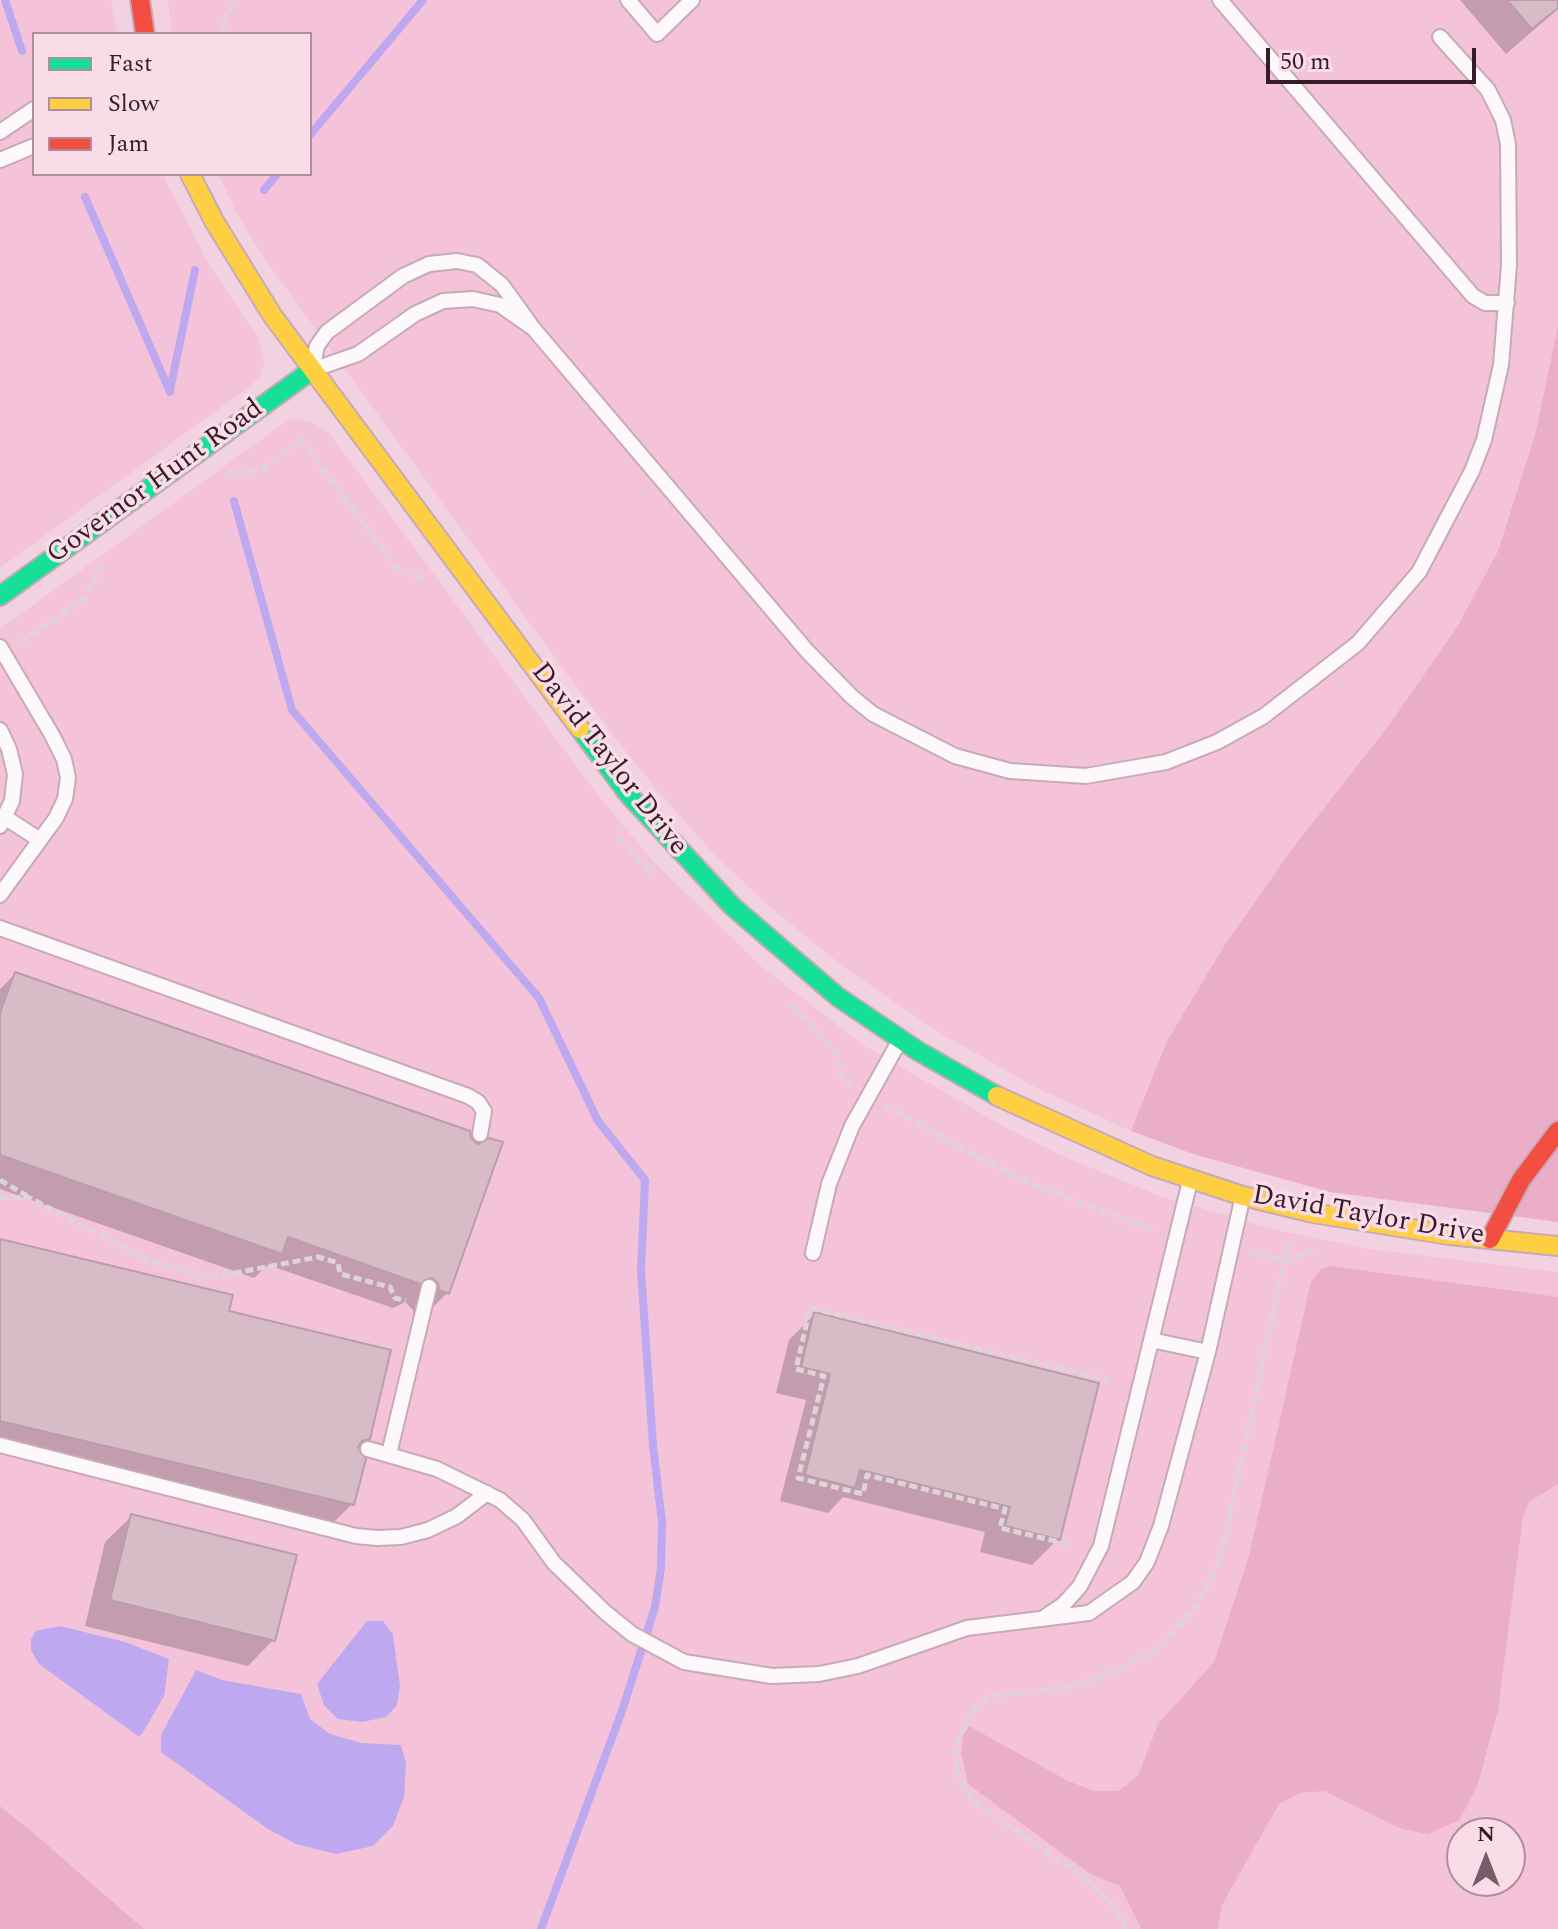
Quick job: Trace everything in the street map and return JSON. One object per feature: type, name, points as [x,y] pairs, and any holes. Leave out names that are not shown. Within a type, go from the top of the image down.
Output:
[{"type":"street","points":[[140,0],[145,32]]},
{"type":"street","name":"David Taylor Drive","points":[[191,176],[235,257],[312,370],[606,764],[659,830],[733,907],[838,997],[900,1039],[1017,1108],[1064,1130],[1190,1179],[1243,1196],[1340,1218],[1558,1246]]},
{"type":"street","name":"Governor Hunt Road","points":[[0,596],[312,370]]},
{"type":"street","points":[[1490,1239],[1521,1180],[1558,1131]]},
{"type":"lane","points":[[628,0],[657,34],[692,0]]},
{"type":"lane","points":[[1220,0],[1473,296],[1485,303],[1507,303]]},
{"type":"lane","points":[[312,370],[317,346],[327,332],[403,276],[429,264],[457,261],[483,268],[502,285],[533,328],[807,651],[852,697],[898,729],[955,756],[1022,773],[1086,776],[1166,762],[1240,730],[1313,682],[1358,643],[1387,612],[1436,544],[1472,471],[1496,394],[1507,303],[1510,208],[1508,144],[1503,120],[1488,90],[1440,37]]},
{"type":"lane","points":[[0,132],[32,110]]},
{"type":"lane","points":[[0,160],[32,147]]},
{"type":"lane","points":[[312,370],[358,354],[415,314],[443,301],[473,299],[500,305],[533,328]]},
{"type":"lane","points":[[0,895],[56,818],[65,799],[68,778],[58,747],[2,650]]},
{"type":"lane","points":[[0,730],[15,774],[3,822],[40,840]]},
{"type":"lane","points":[[0,928],[468,1096],[478,1102],[484,1111],[480,1134]]},
{"type":"lane","points":[[813,1253],[829,1184],[852,1126],[900,1039]]},
{"type":"lane","points":[[1042,1619],[1064,1604],[1080,1586],[1101,1546],[1190,1179]]},
{"type":"lane","points":[[368,1449],[448,1473],[487,1493],[523,1520],[554,1563],[606,1613],[632,1634],[684,1662],[772,1676],[819,1674],[858,1666],[967,1628],[1089,1613],[1133,1582],[1147,1562],[1161,1526],[1208,1352],[1243,1196]]},
{"type":"lane","points":[[389,1454],[429,1287]]},
{"type":"lane","points":[[1151,1340],[1208,1352]]},
{"type":"lane","points":[[0,1445],[377,1538],[401,1537],[428,1530],[457,1516],[487,1493]]},
{"type":"path","points":[[223,32],[227,14],[236,0]]},
{"type":"path","points":[[215,483],[228,474],[263,469],[301,440],[398,569],[421,575],[430,588]]},
{"type":"path","points":[[2,650],[84,599],[100,567],[113,558]]},
{"type":"path","points":[[612,829],[663,885]]},
{"type":"path","points":[[783,996],[835,1052],[843,1078],[870,1096],[1021,1180],[1125,1221],[1176,1236]]},
{"type":"path","points":[[0,1180],[144,1258],[209,1278],[318,1257],[338,1263],[340,1274],[390,1287],[395,1298],[411,1302]]},
{"type":"path","points":[[0,1197],[30,1198]]},
{"type":"path","points":[[1126,1929],[1116,1909],[1091,1883],[985,1811],[968,1795],[958,1775],[955,1747],[961,1730],[977,1706],[1007,1693],[1083,1683],[1108,1675],[1159,1648],[1196,1606],[1217,1565],[1288,1243]]},
{"type":"path","points":[[1231,1248],[1284,1260],[1325,1245]]},
{"type":"path","points":[[1068,1544],[1000,1528],[1005,1509],[867,1475],[863,1494],[798,1478],[824,1376],[796,1369],[810,1308],[1108,1380]]},
{"type":"shaded area","points":[[0,0],[111,0],[117,32],[32,32],[32,176],[163,176],[209,264],[258,338],[265,362],[260,377],[250,386],[0,568]]},
{"type":"shaded area","points":[[168,0],[1558,0],[1558,326],[1535,435],[1498,551],[1457,627],[1389,725],[1292,849],[1224,946],[1167,1041],[1131,1131],[1035,1087],[945,1036],[849,971],[771,908],[716,856],[654,787],[569,677],[269,265],[238,216],[219,176],[312,176],[312,32],[172,32]]},
{"type":"shaded area","points":[[1558,326],[1558,1222],[1330,1192],[1193,1154],[1131,1131],[1167,1041],[1224,946],[1292,849],[1389,725],[1457,627],[1498,551],[1535,435]]},
{"type":"shaded area","points":[[287,421],[310,421],[329,433],[591,786],[651,859],[762,967],[863,1045],[1003,1126],[1065,1157],[1160,1196],[1276,1230],[1369,1249],[1558,1272],[1558,1929],[144,1929],[0,1806],[0,629]]},
{"type":"shaded area","points":[[1330,1266],[1558,1297],[1558,1484],[1529,1502],[1523,1516],[1498,1710],[1477,1787],[1461,1817],[1446,1817],[1446,1826],[1428,1834],[1402,1829],[1324,1791],[1299,1793],[1279,1804],[1222,1905],[1218,1929],[1141,1929],[1120,1886],[1092,1875],[968,1784],[961,1752],[963,1736],[969,1726],[1068,1781],[1094,1791],[1118,1791],[1138,1776],[1158,1724],[1214,1662],[1249,1556],[1311,1282],[1320,1270]]},
{"type":"shaded area","points":[[367,1621],[383,1621],[393,1635],[400,1686],[397,1705],[386,1717],[362,1722],[338,1719],[324,1705],[317,1684]]},
{"type":"shaded area","points":[[60,1626],[125,1642],[169,1659],[164,1696],[142,1734],[138,1736],[39,1664],[31,1650],[31,1639],[36,1631]]},
{"type":"shaded area","points":[[196,1670],[222,1680],[301,1694],[310,1719],[330,1734],[361,1743],[401,1745],[406,1764],[404,1797],[393,1826],[373,1846],[336,1854],[296,1844],[268,1829],[161,1752],[161,1735]]},
{"type":"shaded area","points":[[0,1806],[31,1831],[144,1929],[0,1929]]},
{"type":"building","points":[[1507,0],[1558,0],[1558,8],[1532,29]]},
{"type":"building","points":[[15,972],[470,1131],[471,1138],[478,1144],[489,1138],[503,1142],[449,1294],[439,1290],[438,1283],[432,1278],[420,1284],[288,1237],[282,1254],[0,1155],[0,1013]]},
{"type":"building","points":[[0,1239],[233,1295],[229,1311],[391,1350],[370,1439],[362,1441],[358,1447],[366,1459],[354,1505],[0,1421]]},
{"type":"building","points":[[814,1312],[1099,1383],[1060,1540],[1005,1526],[1010,1507],[860,1470],[855,1488],[805,1475],[830,1374],[801,1367]]},
{"type":"building","points":[[131,1514],[297,1555],[275,1641],[110,1600]]},
{"type":"waterway","points":[[5,0],[22,51]]},
{"type":"waterway","points":[[312,133],[423,0]]},
{"type":"waterway","points":[[264,190],[275,176]]},
{"type":"waterway","points":[[85,197],[170,392]]},
{"type":"waterway","points":[[170,390],[195,270]]},
{"type":"waterway","points":[[234,501],[292,710],[539,998],[598,1121],[645,1180],[641,1270],[653,1446],[662,1522],[661,1568],[655,1607],[623,1708],[541,1929]]},
{"type":"traffic: fast","points":[[0,596],[312,370]]},
{"type":"traffic: fast","points":[[580,729],[629,795],[733,907],[838,997],[918,1051],[997,1096]]},
{"type":"traffic: slow","points":[[191,176],[214,221],[272,315],[580,729]]},
{"type":"traffic: slow","points":[[997,1096],[1152,1166],[1243,1196],[1313,1213],[1449,1235],[1558,1246]]},
{"type":"traffic: jam","points":[[140,0],[145,32]]},
{"type":"traffic: jam","points":[[1490,1239],[1521,1180],[1558,1131]]}]
